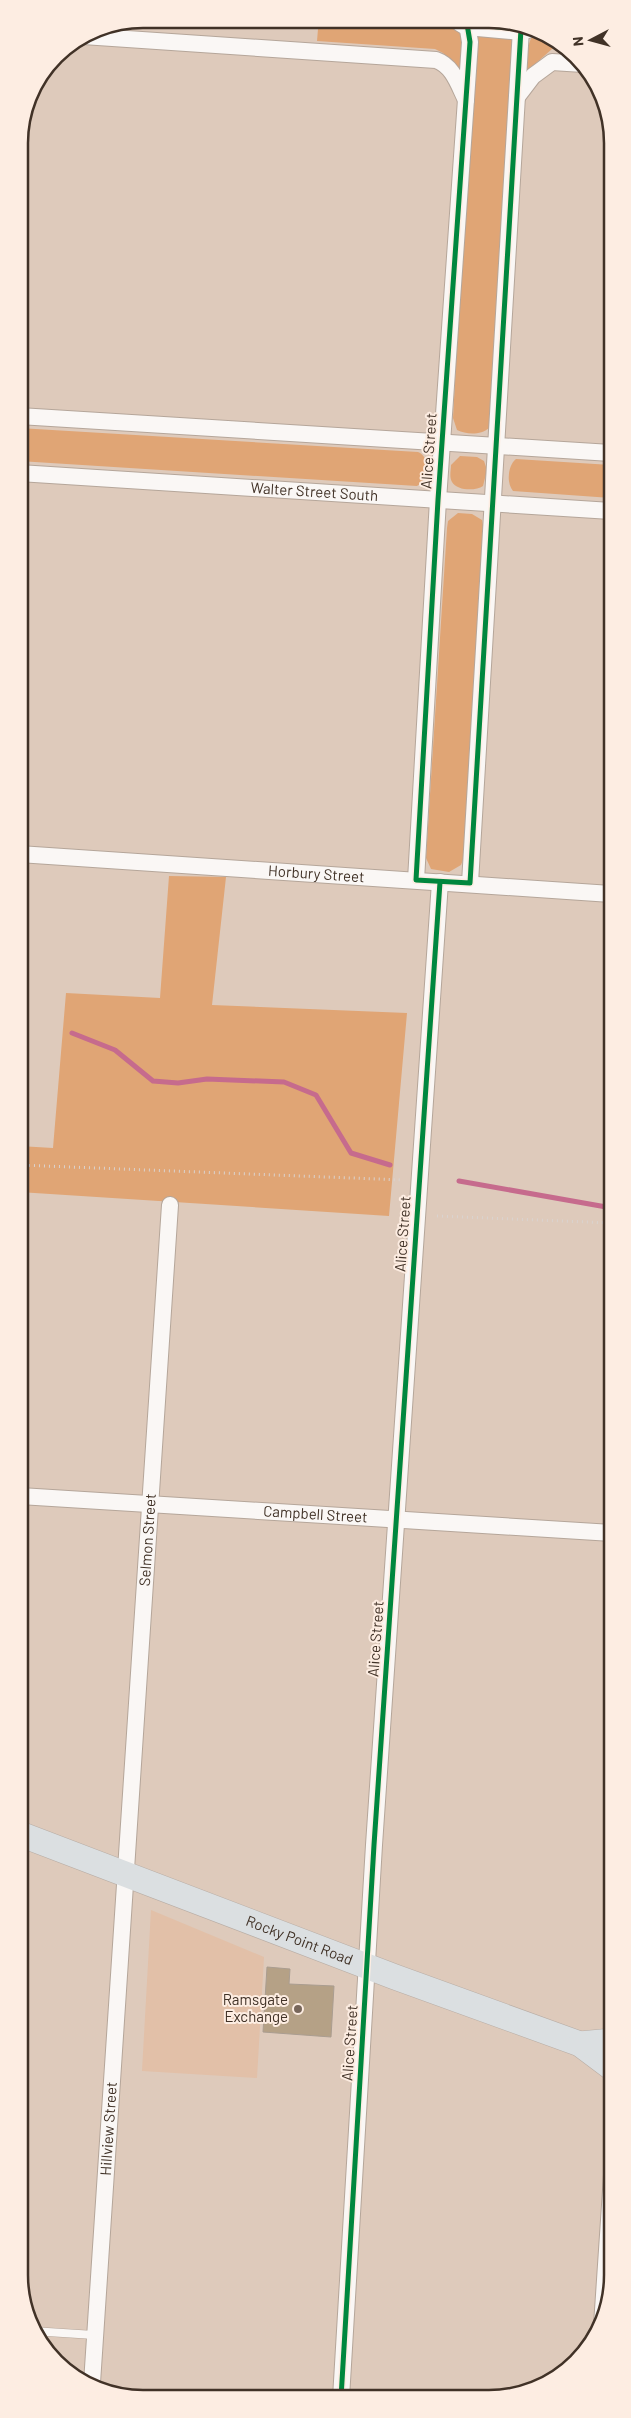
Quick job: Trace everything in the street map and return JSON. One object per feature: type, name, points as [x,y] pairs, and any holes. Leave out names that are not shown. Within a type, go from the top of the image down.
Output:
[{"type":"main road","name":"Rocky Point Road","points":[[28,1837],[367,1967],[580,2044],[603,2061]]},
{"type":"main road","name":"Rocky Point Road","points":[[580,2044],[603,2042]]},
{"type":"street","name":"Alice Street","points":[[416,880],[438,500],[470,42],[466,28]]},
{"type":"street","points":[[470,883],[517,97],[523,34]]},
{"type":"street","points":[[97,37],[436,60],[445,63],[452,71],[466,101]]},
{"type":"street","points":[[517,97],[533,76],[552,62],[566,63]]},
{"type":"street","points":[[28,417],[604,453]]},
{"type":"street","name":"Walter Street South","points":[[28,474],[604,511]]},
{"type":"street","name":"Horbury Street","points":[[28,855],[604,893]]},
{"type":"street","name":"Alice Street","points":[[341,2390],[396,1520],[440,882]]},
{"type":"street","name":"Selmon Street","points":[[127,1875],[170,1205]]},
{"type":"street","name":"Campbell Street","points":[[28,1496],[603,1532]]},
{"type":"street","name":"Hillview Street","points":[[92,2379],[122,1898],[127,1875]]},
{"type":"lane","points":[[42,2332],[94,2335]]},
{"type":"path","points":[[28,1165],[419,1181]]},
{"type":"path","points":[[437,1216],[603,1223]]},
{"type":"shaded area","points":[[302,28],[456,28],[463,40],[464,46],[461,78],[443,53],[435,49],[317,41],[318,29]]},
{"type":"shaded area","points":[[474,34],[515,37],[489,428],[474,434],[457,430],[453,418]]},
{"type":"shaded area","points":[[532,37],[555,49],[552,49],[526,72],[527,56]]},
{"type":"shaded area","points":[[28,429],[418,452],[425,459],[427,469],[424,479],[417,486],[28,462]]},
{"type":"shaded area","points":[[460,456],[477,457],[484,461],[487,470],[483,486],[476,489],[462,489],[454,485],[450,476],[451,465]]},
{"type":"shaded area","points":[[516,459],[604,465],[604,497],[513,491],[509,483],[509,474]]},
{"type":"shaded area","points":[[458,513],[472,514],[482,520],[483,525],[464,857],[461,865],[449,872],[431,869],[426,858],[447,528],[448,521]]},
{"type":"shaded area","points":[[169,876],[226,877],[212,1005],[407,1013],[389,1216],[28,1193],[28,1147],[53,1148],[66,993],[160,998]]},
{"type":"shaded area","points":[[151,1910],[264,1957],[257,2078],[142,2071]]},
{"type":"building","name":"Ramsgate Exchange","points":[[267,1967],[290,1969],[289,1984],[334,1986],[331,2037],[263,2032]]},
{"type":"waterway","points":[[72,1033],[115,1050],[153,1081],[178,1083],[207,1079],[284,1082],[316,1095],[351,1153],[390,1165]]},
{"type":"waterway","points":[[459,1181],[604,1207]]},
{"type":"cycle path","points":[[468,28],[470,42],[438,500],[416,880],[470,883],[521,33]]},
{"type":"cycle path","points":[[341,2390],[374,1845],[440,882]]},
{"type":"place","name":"Ramsgate Exchange","points":[[298,2009]]}]
